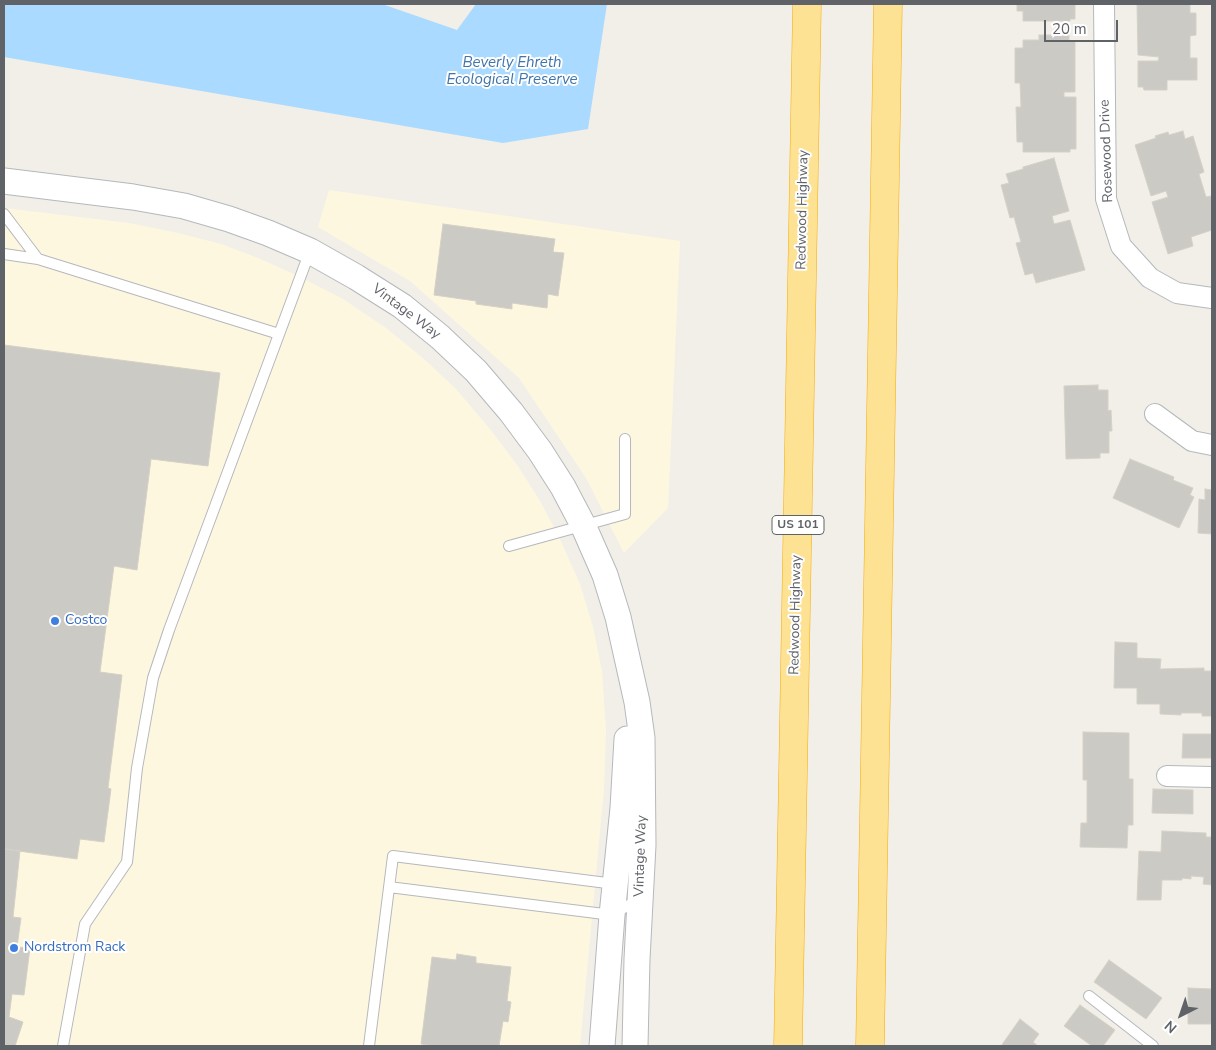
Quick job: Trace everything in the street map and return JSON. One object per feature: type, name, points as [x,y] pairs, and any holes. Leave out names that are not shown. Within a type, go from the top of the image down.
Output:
[{"type":"highway","name":"Redwood Highway","points":[[788,1046],[807,4]]},
{"type":"highway","points":[[870,1046],[888,4]]},
{"type":"street","name":"Rosewood Drive","points":[[1104,4],[1106,199],[1122,246],[1150,278],[1177,292],[1212,298]]},
{"type":"street","name":"Vintage Way","points":[[4,181],[133,197],[184,206],[229,218],[310,251],[402,306],[440,337],[476,371],[512,412],[563,487],[583,525],[605,575],[618,616],[630,666],[623,808],[635,1046]]},
{"type":"street","points":[[1155,414],[1192,441],[1212,445]]},
{"type":"street","points":[[1167,776],[1212,776]]},
{"type":"street","name":"Vintage Way","points":[[602,1046],[612,915],[627,891]]},
{"type":"lane","points":[[4,214],[38,259]]},
{"type":"lane","points":[[63,1046],[85,924],[127,862],[137,768],[153,678],[169,630],[310,251]]},
{"type":"lane","points":[[4,254],[38,259],[279,334]]},
{"type":"lane","points":[[509,546],[625,514],[625,439]]},
{"type":"lane","points":[[368,1046],[393,856],[627,891]]},
{"type":"lane","points":[[389,887],[612,915]]},
{"type":"lane","points":[[1090,996],[1153,1046]]},
{"type":"shaded area","points":[[329,190],[680,241],[668,508],[624,553],[586,478],[519,378],[410,281],[318,227]]},
{"type":"shaded area","points":[[4,208],[129,223],[178,233],[221,244],[298,276],[343,299],[386,328],[423,358],[456,389],[518,466],[540,501],[559,537],[580,584],[593,627],[602,671],[606,732],[604,788],[580,1046],[4,1046]]},
{"type":"water","name":"Beverly Ehreth Ecological Preserve","points":[[4,4],[382,4],[457,30],[476,4],[607,4],[588,129],[503,143],[4,57]]},
{"type":"building","points":[[1017,4],[1075,4],[1075,19],[1070,19],[1070,21],[1023,21],[1023,11],[1017,11]]},
{"type":"building","points":[[1137,4],[1190,4],[1190,13],[1196,13],[1196,35],[1190,36],[1190,58],[1197,58],[1197,80],[1167,80],[1167,90],[1144,90],[1143,87],[1138,87],[1138,61],[1158,61],[1159,57],[1138,55]]},
{"type":"building","points":[[1039,35],[1069,35],[1069,41],[1075,41],[1075,92],[1064,92],[1064,97],[1076,97],[1076,149],[1070,149],[1070,152],[1023,152],[1023,142],[1017,142],[1016,107],[1021,107],[1020,83],[1015,83],[1015,48],[1023,48],[1023,40],[1039,40]]},
{"type":"building","points":[[1183,131],[1185,139],[1193,136],[1204,172],[1199,174],[1206,197],[1211,196],[1212,230],[1191,237],[1193,246],[1168,254],[1152,202],[1168,197],[1166,191],[1151,196],[1135,145],[1168,132],[1169,135]]},
{"type":"building","points":[[1054,158],[1069,211],[1052,216],[1054,224],[1070,220],[1085,270],[1036,283],[1033,273],[1025,275],[1016,243],[1021,242],[1014,217],[1010,218],[1001,185],[1009,183],[1006,174]]},
{"type":"building","points":[[443,224],[555,239],[553,252],[564,253],[558,296],[548,294],[547,308],[512,303],[512,309],[476,304],[476,301],[434,295]]},
{"type":"building","name":"Costco","points":[[4,345],[220,373],[208,466],[151,459],[137,570],[114,566],[100,672],[122,675],[108,788],[111,789],[104,842],[80,839],[77,859],[4,849]]},
{"type":"building","points":[[1098,385],[1098,390],[1108,390],[1108,411],[1111,410],[1112,431],[1109,431],[1109,453],[1100,453],[1100,458],[1066,459],[1064,386]]},
{"type":"building","points":[[1130,459],[1174,477],[1173,480],[1193,488],[1190,495],[1194,497],[1179,528],[1113,498]]},
{"type":"building","points":[[1205,489],[1212,490],[1212,534],[1198,533],[1199,499],[1205,500]]},
{"type":"building","points":[[1115,642],[1137,643],[1137,658],[1161,659],[1160,669],[1204,668],[1204,671],[1212,671],[1212,716],[1202,716],[1202,713],[1160,714],[1160,704],[1137,704],[1137,688],[1114,688]]},
{"type":"building","points":[[1083,732],[1129,733],[1129,779],[1133,779],[1133,825],[1128,825],[1127,848],[1080,847],[1081,823],[1087,823],[1087,780],[1083,780]]},
{"type":"building","points":[[1183,734],[1212,734],[1212,758],[1182,758]]},
{"type":"building","points":[[1153,789],[1193,790],[1193,814],[1152,813]]},
{"type":"building","points":[[1162,831],[1206,833],[1206,837],[1212,837],[1212,885],[1203,884],[1204,877],[1191,876],[1191,879],[1162,880],[1161,900],[1137,900],[1139,851],[1161,852]]},
{"type":"building","name":"Nordstrom Rack","points":[[4,849],[20,851],[13,917],[21,918],[17,947],[30,948],[24,995],[12,994],[9,1017],[23,1022],[15,1046],[4,1046]]},
{"type":"building","points":[[457,954],[476,957],[476,963],[511,967],[507,1001],[511,1002],[508,1022],[503,1021],[499,1046],[434,1046],[421,1044],[432,957],[456,960]]},
{"type":"building","points":[[1109,960],[1162,998],[1146,1019],[1094,982]]},
{"type":"building","points":[[1188,988],[1212,989],[1212,1024],[1188,1024]]},
{"type":"building","points":[[1080,1005],[1115,1030],[1103,1046],[1092,1046],[1064,1026]]},
{"type":"building","points":[[1020,1019],[1039,1034],[1033,1042],[1038,1046],[1001,1046]]},
{"type":"place","name":"Costco","points":[[55,621]]},
{"type":"place","name":"Nordstrom Rack","points":[[14,948]]}]
